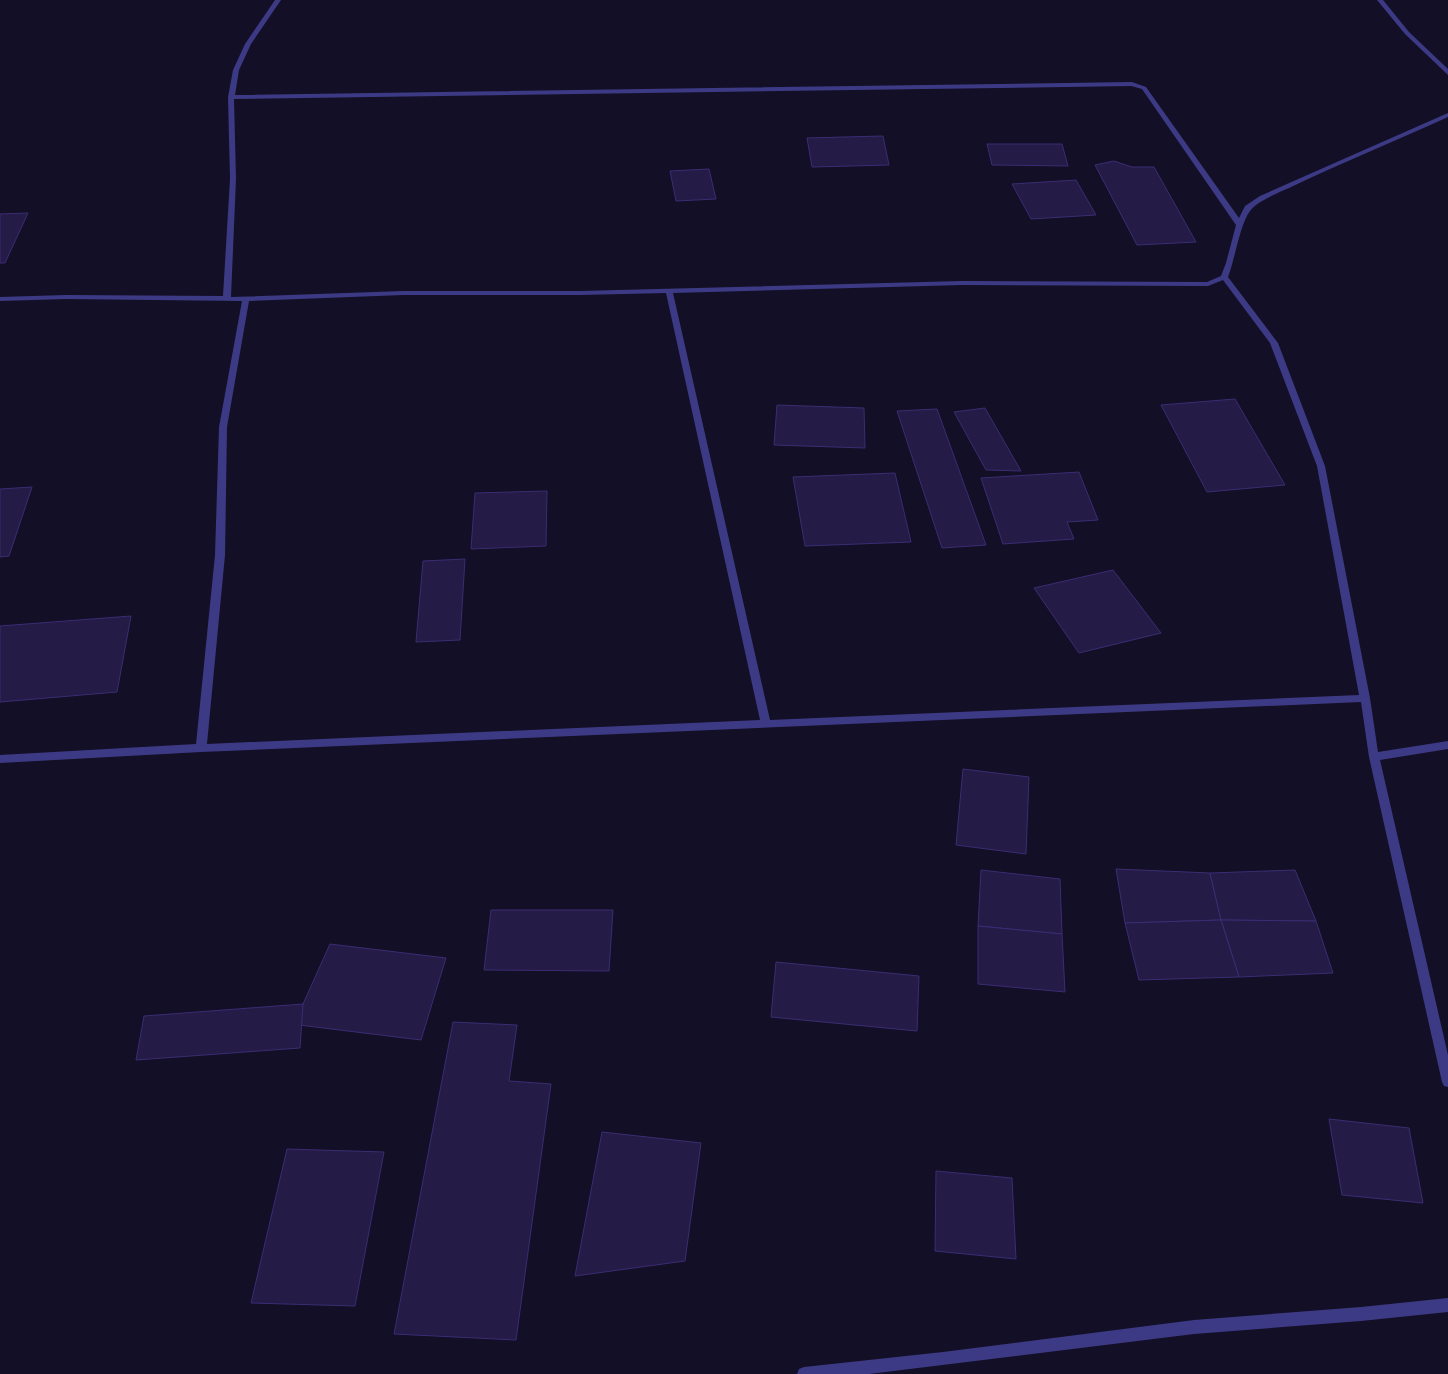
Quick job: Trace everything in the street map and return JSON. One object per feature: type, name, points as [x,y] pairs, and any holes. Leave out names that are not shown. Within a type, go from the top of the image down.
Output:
[{"type":"street","points":[[227,299],[233,180],[231,97],[236,70],[248,44],[278,0]]},
{"type":"street","points":[[1380,0],[1407,33],[1448,73]]},
{"type":"street","points":[[231,97],[1132,84],[1144,88],[1240,225]]},
{"type":"street","points":[[0,299],[66,297],[246,299],[403,293],[580,293],[962,283],[1208,284],[1224,277],[1230,263],[1242,218],[1248,208],[1263,198],[1448,116]]},
{"type":"street","points":[[1224,277],[1274,343],[1321,466],[1365,698],[1374,757],[1448,1082]]},
{"type":"street","points":[[669,290],[766,724]]},
{"type":"street","points":[[201,748],[220,555],[224,427],[246,299]]},
{"type":"street","points":[[0,759],[201,748],[1365,698]]},
{"type":"street","points":[[1374,757],[1448,745]]},
{"type":"street","points":[[804,1374],[943,1359],[1194,1327],[1361,1314],[1448,1305]]},
{"type":"building","points":[[883,136],[889,165],[812,167],[807,138]]},
{"type":"building","points":[[987,144],[1062,144],[1068,166],[992,165]]},
{"type":"building","points":[[1114,161],[1132,167],[1154,167],[1196,242],[1137,245],[1095,165]]},
{"type":"building","points":[[709,169],[716,199],[676,201],[670,171]]},
{"type":"building","points":[[1076,180],[1096,215],[1031,219],[1012,184]]},
{"type":"building","points":[[28,213],[5,263],[0,263],[0,214]]},
{"type":"building","points":[[1235,399],[1285,485],[1207,492],[1161,405]]},
{"type":"building","points":[[777,405],[864,408],[865,448],[774,445]]},
{"type":"building","points":[[985,408],[1021,471],[986,470],[954,412]]},
{"type":"building","points":[[937,409],[986,545],[942,548],[897,411]]},
{"type":"building","points":[[1079,472],[1098,520],[1067,522],[1074,539],[1003,544],[981,478]]},
{"type":"building","points":[[895,473],[911,542],[805,546],[793,477]]},
{"type":"building","points":[[32,487],[9,556],[0,557],[0,489]]},
{"type":"building","points":[[547,491],[546,546],[471,549],[475,493]]},
{"type":"building","points":[[465,559],[460,640],[416,642],[423,561]]},
{"type":"building","points":[[1113,570],[1161,633],[1079,653],[1034,588]]},
{"type":"building","points":[[131,616],[117,692],[0,702],[0,626]]},
{"type":"building","points":[[963,769],[1029,777],[1026,854],[956,845]]},
{"type":"building","points":[[1116,869],[1210,873],[1221,920],[1125,923]]},
{"type":"building","points":[[981,870],[1060,879],[1062,934],[978,926]]},
{"type":"building","points":[[1295,870],[1316,921],[1221,920],[1210,873]]},
{"type":"building","points":[[491,910],[613,910],[609,971],[484,970]]},
{"type":"building","points":[[1221,920],[1316,921],[1333,973],[1239,977]]},
{"type":"building","points":[[1221,920],[1239,977],[1139,980],[1125,923]]},
{"type":"building","points":[[978,926],[1062,934],[1065,992],[978,984]]},
{"type":"building","points":[[330,944],[446,958],[421,1040],[299,1025],[303,1004]]},
{"type":"building","points":[[776,962],[919,976],[917,1031],[771,1017]]},
{"type":"building","points":[[303,1004],[300,1048],[136,1060],[144,1016]]},
{"type":"building","points":[[453,1022],[517,1025],[509,1081],[551,1084],[516,1340],[394,1334]]},
{"type":"building","points":[[1329,1119],[1409,1128],[1423,1203],[1342,1195]]},
{"type":"building","points":[[602,1132],[701,1143],[685,1261],[575,1276]]},
{"type":"building","points":[[287,1149],[384,1152],[355,1306],[251,1303]]},
{"type":"building","points":[[936,1171],[1012,1178],[1016,1259],[935,1251]]}]
